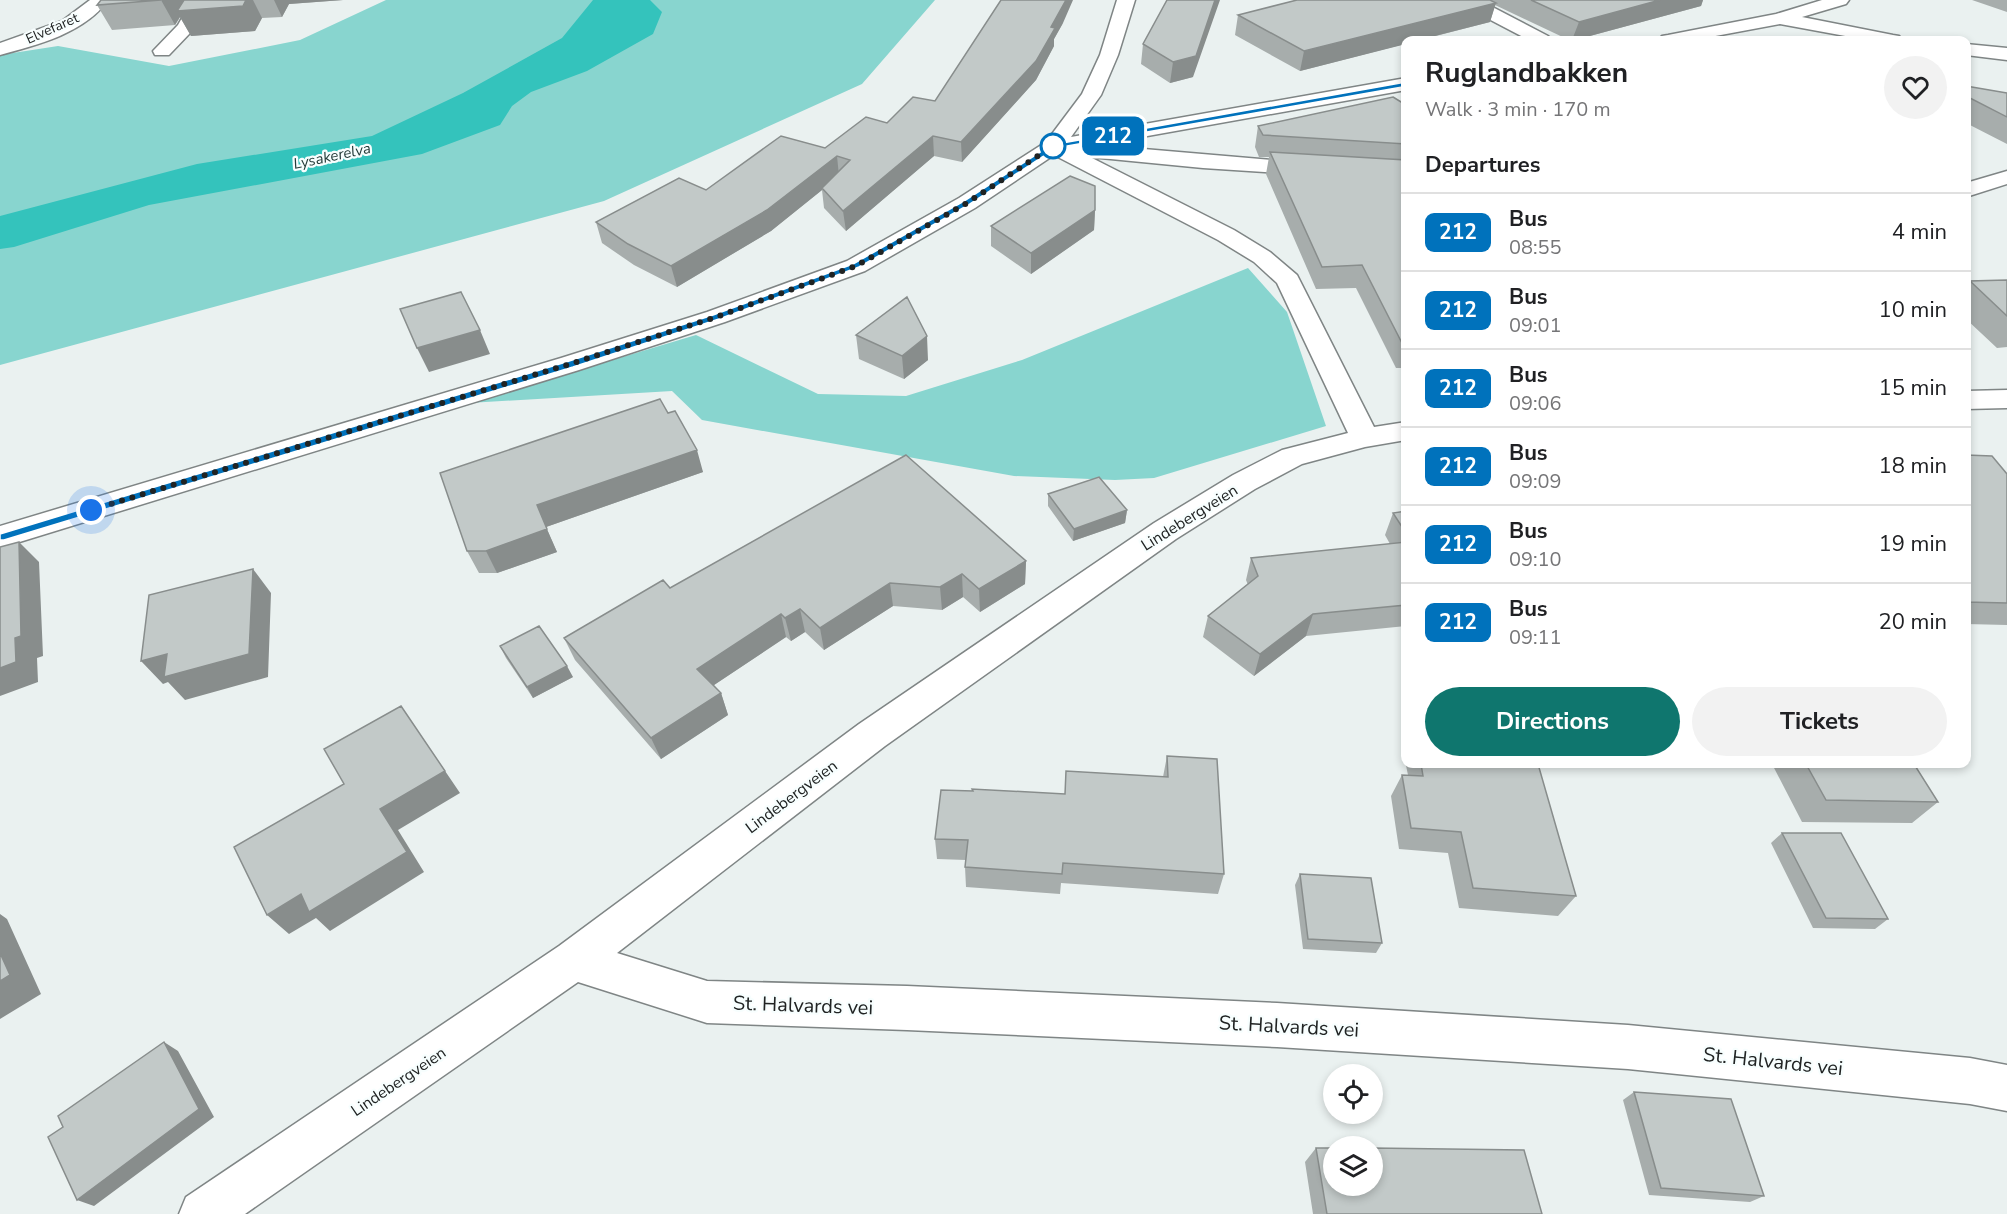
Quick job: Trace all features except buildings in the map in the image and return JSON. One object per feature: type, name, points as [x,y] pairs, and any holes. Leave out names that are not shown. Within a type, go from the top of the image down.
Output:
[{"type":"street","name":"Elvefaret","points":[[0,49],[68,23],[86,14],[99,0]]},
{"type":"street","points":[[162,51],[185,28],[201,0]]},
{"type":"street","points":[[0,537],[570,364],[716,317],[856,266],[967,203],[1053,146],[1091,95],[1109,56],[1126,0]]},
{"type":"street","points":[[1466,0],[1534,36]]},
{"type":"street","points":[[1689,36],[1779,19],[1840,0]]},
{"type":"street","points":[[1779,19],[1871,36]]},
{"type":"street","points":[[1971,50],[2007,54]]},
{"type":"street","points":[[1053,146],[1401,85]]},
{"type":"street","points":[[1053,146],[1203,162],[1330,170]]},
{"type":"street","points":[[1053,146],[1226,235],[1262,257],[1288,280],[1365,438]]},
{"type":"street","points":[[1971,188],[2006,177]]},
{"type":"street","points":[[1971,400],[2007,399]]},
{"type":"street","name":"Lindebergveien","points":[[203,1214],[574,960],[872,735],[1165,531],[1244,482],[1292,457],[1365,438],[1401,432]]},
{"type":"street","name":"St. Halvards vei","points":[[574,960],[707,1002],[907,1008],[1277,1025],[1628,1047],[1971,1081],[2007,1088]]},
{"type":"shaded area","points":[[386,0],[935,0],[862,84],[604,201],[0,365],[0,55],[58,46],[169,66],[300,40]]},
{"type":"shaded area","points":[[1248,268],[1287,312],[1326,426],[1154,478],[1115,480],[1014,476],[702,420],[672,391],[469,403],[696,335],[818,394],[906,396],[1022,360]]},
{"type":"water","name":"Lysakerelva","points":[[593,0],[650,0],[662,12],[653,34],[587,71],[531,92],[512,106],[500,125],[422,154],[149,205],[14,247],[0,249],[0,216],[197,164],[372,136],[463,93],[562,38]]},
{"type":"bus line","name":"212","points":[[0,537],[570,364],[716,317],[856,266],[967,203],[1053,146],[1401,85]]},
{"type":"route","points":[[91,510],[570,364],[716,317],[856,266],[967,203],[1053,146]]}]
